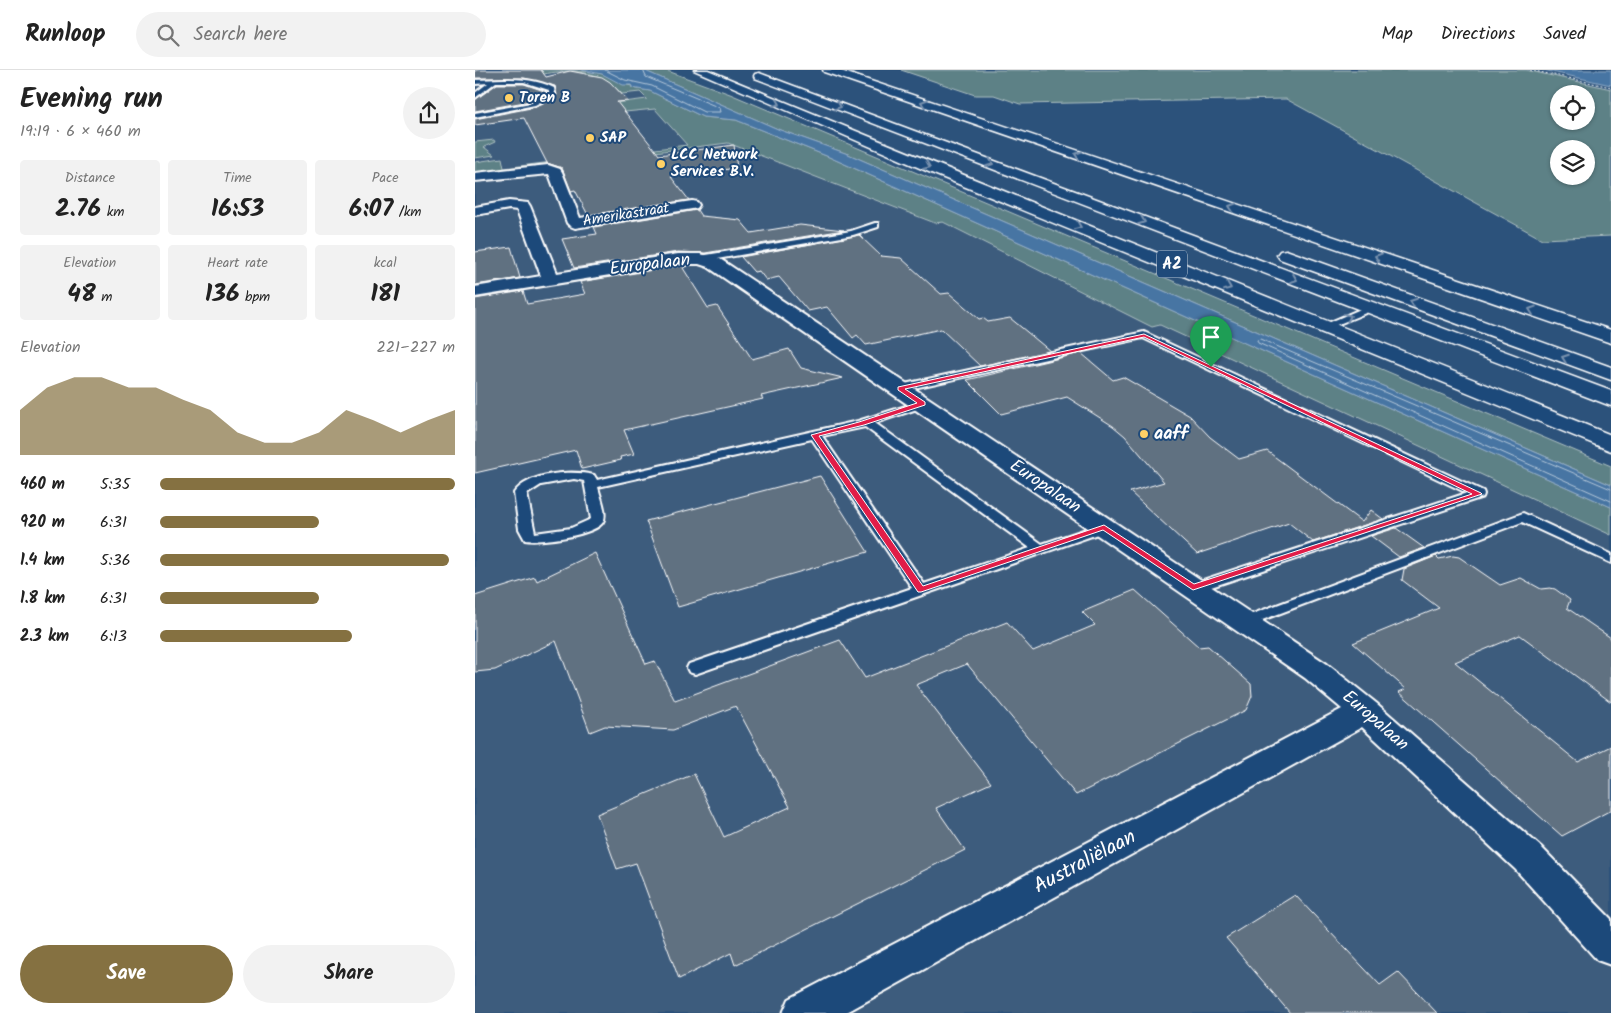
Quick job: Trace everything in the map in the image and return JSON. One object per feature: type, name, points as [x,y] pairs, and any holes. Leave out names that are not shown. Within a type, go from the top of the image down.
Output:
[{"type":"highway","name":"A2","points":[[744,70],[1611,399]]},
{"type":"highway","points":[[778,70],[1012,155]]},
{"type":"highway","points":[[828,70],[1611,337]]},
{"type":"highway","points":[[841,70],[871,85]]},
{"type":"highway","name":"A2","points":[[695,71],[732,84],[934,169],[1326,326],[1611,444]]},
{"type":"highway","points":[[1274,251],[1611,374]]},
{"type":"street","name":"Amerikastraat","points":[[475,177],[548,169],[555,172],[575,223],[692,205]]},
{"type":"street","points":[[475,211],[509,205],[523,206],[551,280]]},
{"type":"street","name":"Europalaan","points":[[475,292],[678,259],[701,259],[714,263],[1316,671],[1365,711],[1528,858],[1611,947]]},
{"type":"street","name":"Australiëlaan","points":[[804,1013],[1365,711]]},
{"type":"lane","points":[[475,96],[495,81]]},
{"type":"lane","points":[[475,82],[533,82],[552,89],[552,94],[533,104],[475,115]]},
{"type":"lane","points":[[701,259],[853,233],[875,225]]},
{"type":"lane","points":[[1326,326],[1370,308]]},
{"type":"lane","points":[[900,388],[1144,335],[1478,494],[1193,588]]},
{"type":"lane","points":[[592,486],[815,435],[866,422],[922,404]]},
{"type":"lane","points":[[866,422],[1040,549]]},
{"type":"lane","points":[[815,435],[921,590]]},
{"type":"lane","points":[[575,475],[590,478],[592,486],[598,516],[594,524],[544,537],[530,537],[527,534],[520,493],[525,487],[575,475]]},
{"type":"lane","points":[[1244,622],[1523,517],[1611,560]]},
{"type":"lane","points":[[695,668],[1104,527]]},
{"type":"path","points":[[1530,70],[1611,87]]},
{"type":"shaded area","points":[[475,70],[590,70],[941,221],[1611,532],[1611,1013],[475,1013]]},
{"type":"green space","points":[[541,70],[600,73],[623,84],[632,86],[632,88],[650,91],[703,117],[736,120],[829,157],[1611,507],[1611,535],[1160,325],[1152,327],[943,222],[935,223],[728,143],[475,174],[475,162],[502,158],[504,168],[687,145],[655,109],[625,112],[616,103],[647,99],[640,92],[622,94],[603,79],[587,73],[560,72],[544,74]]},
{"type":"green space","points":[[643,70],[665,70],[730,94],[1611,466],[1611,485],[848,154],[780,130]]},
{"type":"green space","points":[[901,70],[1526,70],[1593,85],[1550,85],[1550,130],[1595,130],[1595,85],[1611,89],[1611,236],[1542,239],[1286,99],[1020,104],[994,95],[975,95]]},
{"type":"green space","points":[[494,140],[495,142],[484,147],[494,155],[475,158],[475,142]]},
{"type":"water","points":[[581,70],[643,70],[780,130],[848,154],[1611,485],[1611,507],[829,157],[736,120],[703,117],[650,91],[632,88],[632,85],[623,85],[602,74]]},
{"type":"water","points":[[1543,70],[1611,70],[1611,85]]},
{"type":"building","points":[[475,70],[541,70],[546,77],[570,71],[602,77],[610,82],[628,101],[617,102],[659,155],[734,145],[737,168],[671,177],[689,200],[588,215],[575,190],[571,191],[562,168],[547,163],[524,118],[475,125],[475,119],[536,107],[557,95],[555,86],[524,78],[475,78]]},
{"type":"building","name":"Toren B","points":[[497,84],[524,84],[547,92],[530,101],[475,111],[475,100]]},
{"type":"building","points":[[697,210],[701,216],[740,220],[751,233],[800,225],[844,230],[705,253],[678,252],[574,268],[562,239],[597,234],[594,227]]},
{"type":"building","points":[[859,235],[881,256],[901,258],[941,294],[949,293],[979,319],[983,318],[988,322],[1010,318],[1050,351],[980,366],[941,329],[866,345],[857,335],[853,338],[827,307],[808,311],[779,277],[766,280],[759,271],[754,272],[741,257]]},
{"type":"building","points":[[511,247],[520,278],[475,285],[475,252]]},
{"type":"building","points":[[687,266],[683,268],[708,308],[717,306],[752,359],[789,349],[801,368],[843,378],[761,396],[763,399],[624,430],[634,454],[620,457],[621,460],[582,469],[576,450],[475,473],[475,299],[523,291],[527,304],[585,294],[580,282]]},
{"type":"building","points":[[1081,353],[1113,380],[1123,377],[1190,416],[1210,437],[1239,459],[1267,451],[1362,522],[1371,510],[1383,519],[1313,542],[1289,523],[1197,554],[1130,492],[1164,482],[1125,436],[1113,426],[1067,397],[1001,414],[967,380]]},
{"type":"building","points":[[820,476],[868,552],[678,607],[646,521]]},
{"type":"building","points":[[1396,528],[1424,548],[1399,557],[1371,536]]},
{"type":"building","points":[[595,553],[646,664],[655,661],[675,701],[840,640],[865,678],[1007,622],[1033,651],[1095,625],[1082,612],[1135,590],[1199,647],[1208,646],[1251,684],[1252,696],[1246,710],[1076,795],[967,664],[916,685],[991,783],[936,808],[965,850],[735,965],[731,953],[679,979],[636,863],[617,869],[597,814],[694,774],[724,837],[790,807],[736,706],[673,730],[605,726],[590,732],[556,641],[495,670],[475,672],[475,596],[535,577],[537,581]]},
{"type":"building","points":[[1436,556],[1439,559],[1453,556],[1459,557],[1500,585],[1521,578],[1541,589],[1555,589],[1570,600],[1567,608],[1611,638],[1611,702],[1520,635],[1455,662],[1578,762],[1611,746],[1611,810],[1562,836],[1399,692],[1406,689],[1353,643],[1439,608],[1402,580],[1404,569]]},
{"type":"building","points":[[1295,895],[1380,985],[1398,972],[1437,1013],[1290,1013],[1226,938]]},
{"type":"place","name":"Toren B","points":[[509,98]]},
{"type":"place","name":"SAP","points":[[590,138]]},
{"type":"place","name":"LCC Network Services B.V.","points":[[661,164]]},
{"type":"place","name":"aaff","points":[[1144,434]]},
{"type":"route","points":[[1144,335],[1211,367],[1478,494],[1193,588],[1104,527],[921,590],[815,435],[861,424],[922,404],[900,388],[1144,335]]}]
